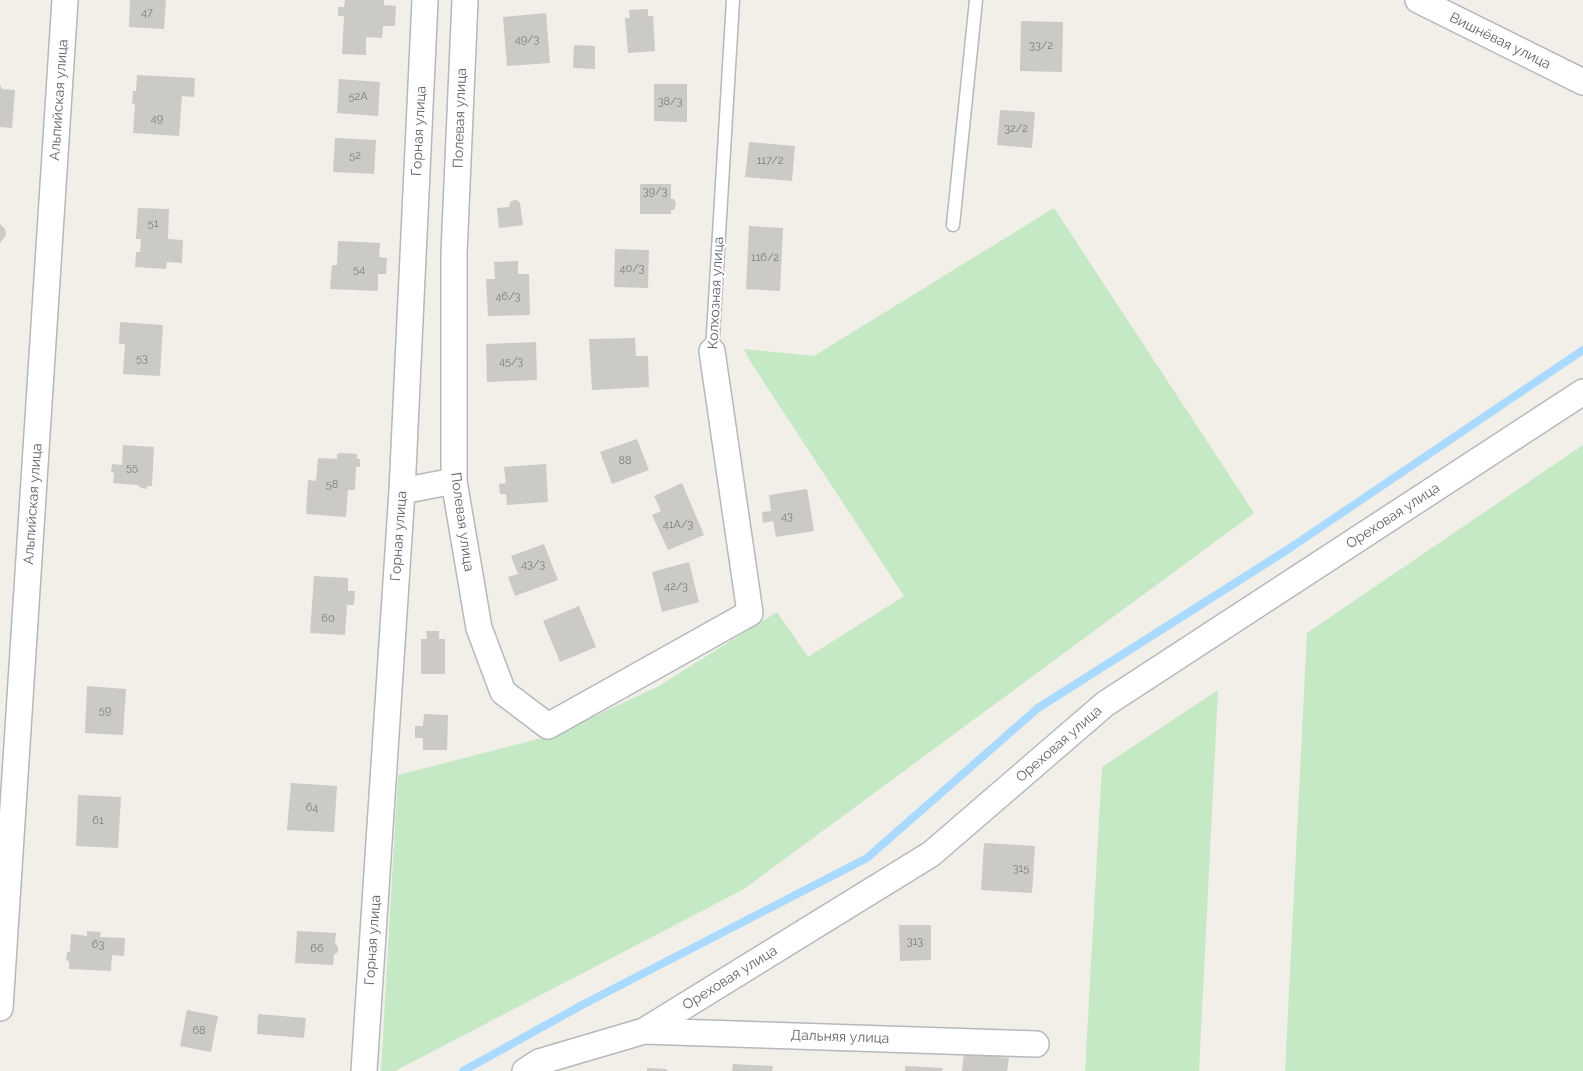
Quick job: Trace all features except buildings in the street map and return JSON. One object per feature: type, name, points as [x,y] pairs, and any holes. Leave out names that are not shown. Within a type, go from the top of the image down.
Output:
[{"type":"street","name":"Альпийская улица","points":[[0,1008],[65,0]]},
{"type":"street","name":"Горная улица","points":[[364,1071],[402,491],[425,0]]},
{"type":"street","name":"Полевая улица","points":[[465,0],[454,252],[454,481],[479,628],[503,692],[548,726],[750,613]]},
{"type":"street","name":"Вишнёвая улица","points":[[1418,0],[1583,82]]},
{"type":"street","name":"Колхозная улица","points":[[712,351],[750,613]]},
{"type":"street","name":"Ореховая улица","points":[[534,1068],[644,1031],[931,854],[1105,704],[1583,392]]},
{"type":"street","points":[[402,491],[454,481]]},
{"type":"street","name":"Дальняя улица","points":[[644,1031],[1036,1044]]},
{"type":"lane","name":"Колхозная улица","points":[[712,351],[733,0]]},
{"type":"lane","points":[[953,225],[976,0]]},
{"type":"green space","points":[[1054,208],[1254,513],[744,889],[395,1071],[381,1071],[398,775],[546,737],[586,720],[657,687],[777,612],[808,657],[904,596],[744,349],[814,356]]},
{"type":"green space","points":[[1583,445],[1583,1071],[1285,1071],[1307,633]]},
{"type":"green space","points":[[1218,690],[1199,1071],[1085,1071],[1102,767]]},
{"type":"waterway","points":[[463,1071],[582,1005],[867,858],[1038,708],[1287,550],[1583,350]]}]
